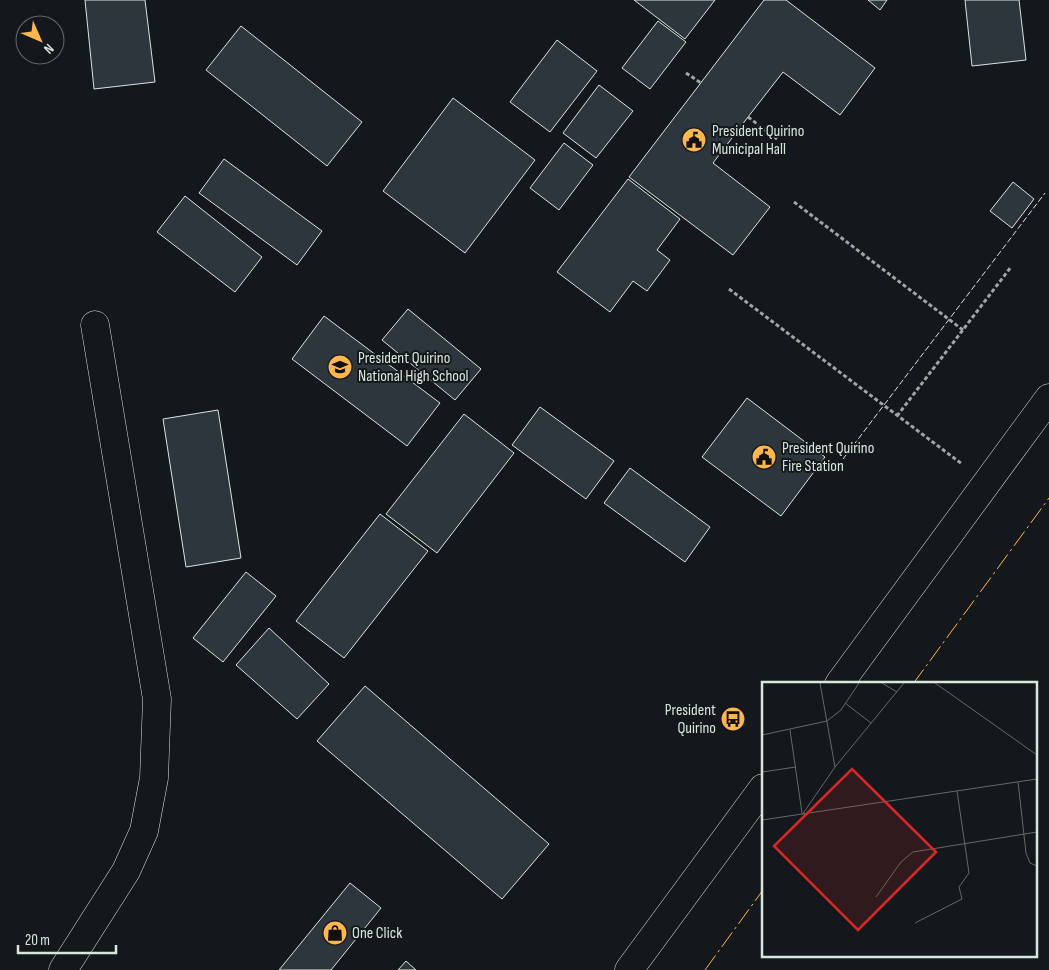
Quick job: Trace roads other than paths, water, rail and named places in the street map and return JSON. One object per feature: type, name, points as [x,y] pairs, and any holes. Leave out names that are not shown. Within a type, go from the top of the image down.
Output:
[{"type":"main road","points":[[63,970],[126,871],[144,830],[154,778],[157,699],[95,325]]},
{"type":"main road","points":[[840,682],[1049,398]]},
{"type":"main road","points":[[629,970],[762,789]]},
{"type":"place","name":"President Quirino Municipal Hall","points":[[694,140]]},
{"type":"place","name":"President Quirino National High School","points":[[340,367]]},
{"type":"place","name":"President Quirino Fire Station","points":[[764,457]]},
{"type":"place","name":"President Quirino","points":[[733,719]]},
{"type":"place","name":"One Click","points":[[335,933]]}]
